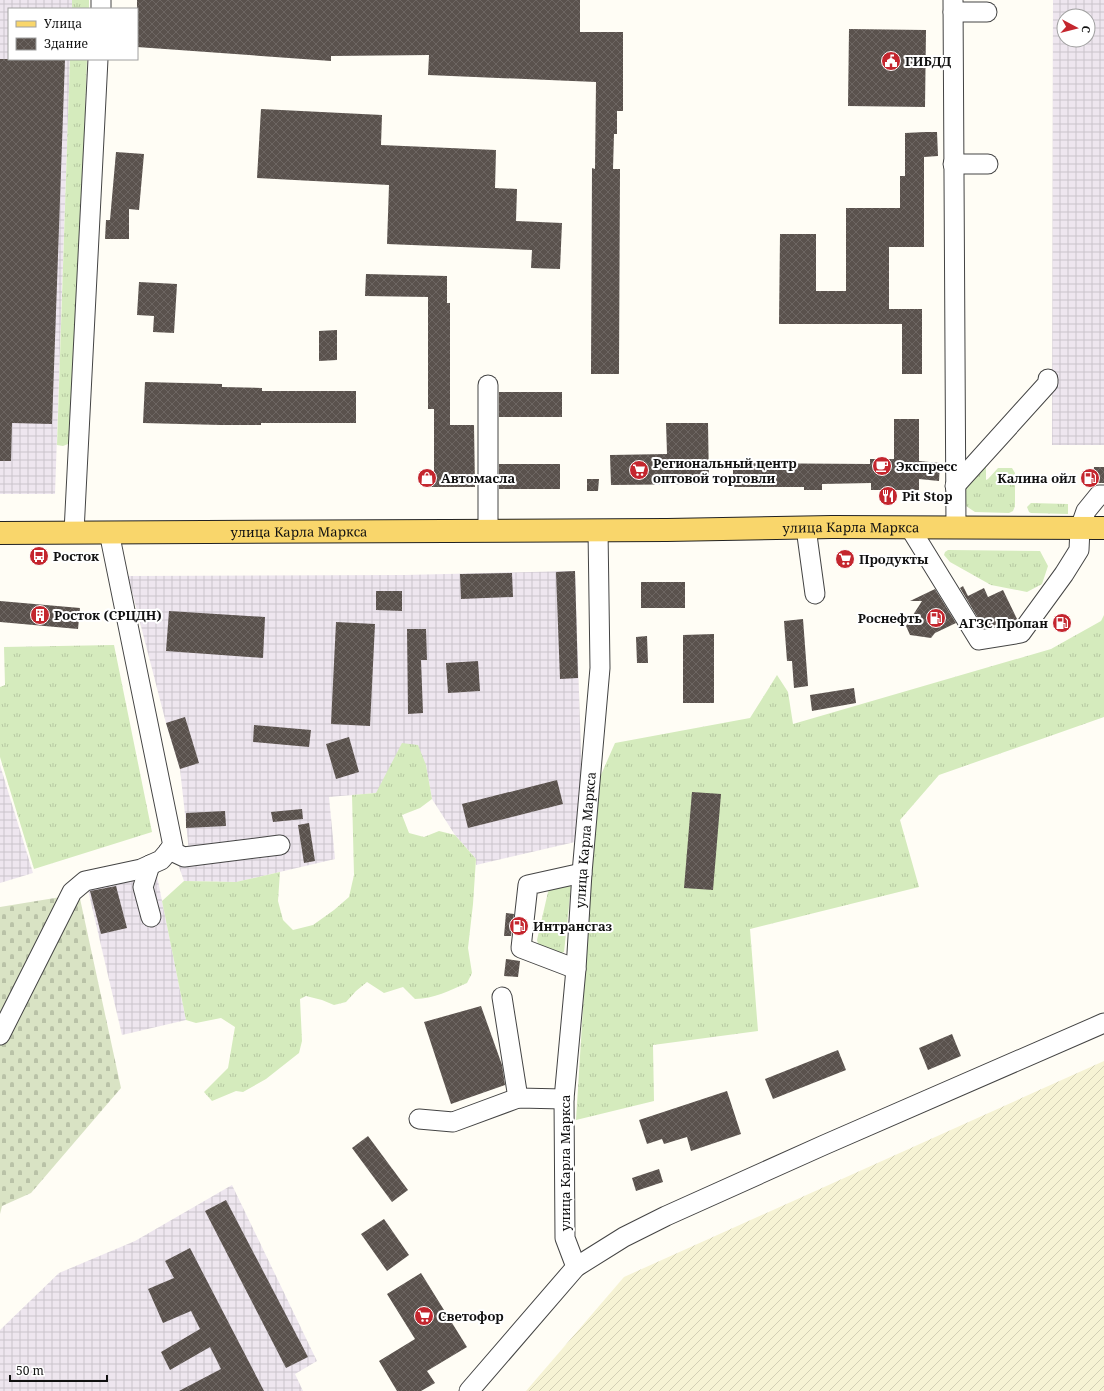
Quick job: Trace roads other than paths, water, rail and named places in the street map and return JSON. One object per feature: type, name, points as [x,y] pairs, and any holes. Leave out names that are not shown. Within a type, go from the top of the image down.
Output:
[{"type":"main road","name":"улица Карла Маркса","points":[[0,533],[806,528],[1096,529]]},
{"type":"street","points":[[956,528],[953,6],[987,12]]},
{"type":"street","points":[[74,532],[98,60]]},
{"type":"street","points":[[953,164],[988,164]]},
{"type":"street","points":[[955,486],[1048,383],[1048,379]]},
{"type":"street","points":[[488,385],[488,530]]},
{"type":"street","points":[[910,528],[979,640],[1021,633],[1064,574],[1079,550],[1096,529],[1086,511],[1099,495],[1104,495]]},
{"type":"street","points":[[806,528],[815,594]]},
{"type":"street","name":"улица Карла Маркса","points":[[576,1267],[565,1238],[564,1099],[600,668],[598,530]]},
{"type":"street","points":[[0,1035],[72,892],[85,881],[141,869],[161,860],[173,846],[109,532]]},
{"type":"street","points":[[169,850],[184,857],[280,845]]},
{"type":"street","points":[[150,865],[143,887],[151,917]]},
{"type":"street","points":[[576,969],[521,948],[528,885],[582,873]]},
{"type":"street","points":[[502,997],[518,1098]]},
{"type":"street","points":[[469,1391],[576,1267],[624,1237],[666,1216],[824,1145],[1104,1023]]},
{"type":"street","points":[[419,1119],[453,1122],[518,1098],[564,1099]]},
{"type":"place","name":"ГИБДД","points":[[891,61]]},
{"type":"place","name":"Экспресс","points":[[882,466]]},
{"type":"place","name":"Региональный центр оптовой торговли","points":[[639,470]]},
{"type":"place","name":"Автомасла","points":[[427,478]]},
{"type":"place","name":"Калина ойл","points":[[1090,478]]},
{"type":"place","name":"Pit Stop","points":[[888,496]]},
{"type":"place","name":"Росток","points":[[39,556]]},
{"type":"place","name":"Продукты","points":[[845,559]]},
{"type":"place","name":"Росток (СРЦДН)","points":[[40,615]]},
{"type":"place","name":"Роснефть","points":[[936,618]]},
{"type":"place","name":"АГЗС Пропан","points":[[1062,623]]},
{"type":"place","name":"Интрансгаз","points":[[519,926]]},
{"type":"place","name":"Светофор","points":[[424,1316]]}]
